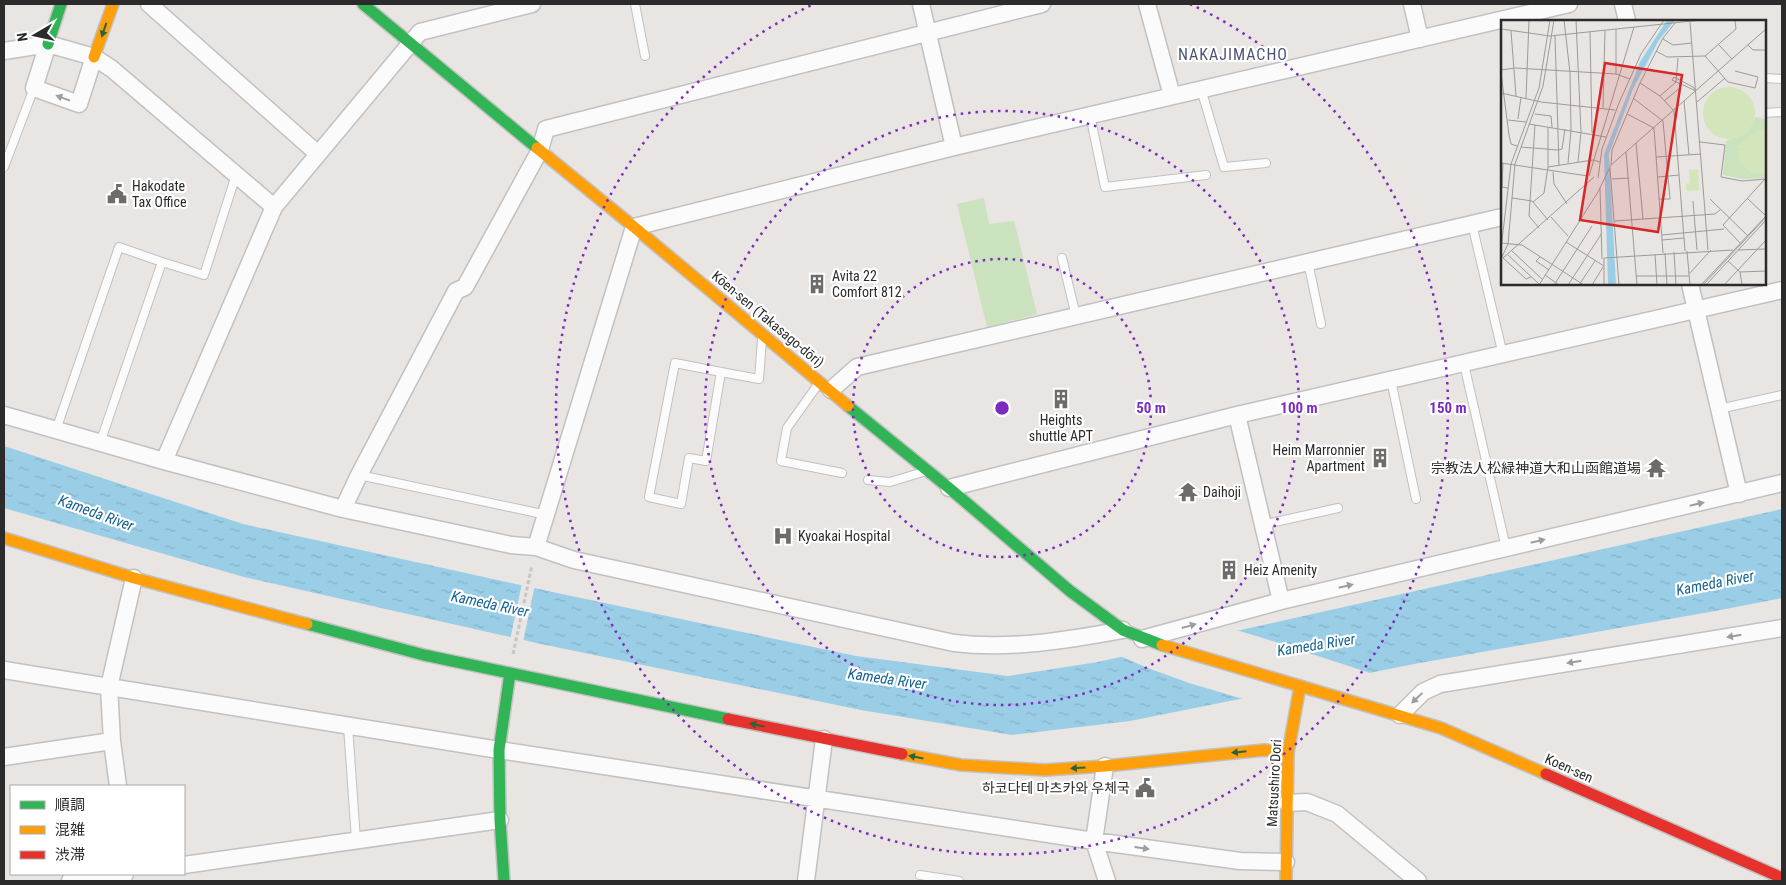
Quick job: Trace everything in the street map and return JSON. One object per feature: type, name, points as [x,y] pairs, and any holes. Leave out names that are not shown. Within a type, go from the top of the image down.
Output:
[{"type":"street","points":[[61,4],[34,88],[79,104],[113,4]]},
{"type":"street","points":[[149,4],[318,154]]},
{"type":"street","name":"Kōen-sen (Takasago-dōri)","points":[[363,4],[949,488],[1070,591],[1123,630],[1142,639],[1300,686]]},
{"type":"street","points":[[164,462],[274,208],[420,32],[532,4]]},
{"type":"street","points":[[921,4],[954,147]]},
{"type":"street","points":[[343,509],[359,474],[456,291],[465,287],[540,150],[546,129],[928,31],[1042,4]]},
{"type":"street","points":[[1148,4],[1172,96]]},
{"type":"street","points":[[1412,4],[1420,39]]},
{"type":"street","points":[[534,554],[634,227],[954,147],[1569,4]]},
{"type":"street","points":[[1623,4],[1627,20]]},
{"type":"street","points":[[4,51],[48,44],[94,57],[112,69],[274,208]]},
{"type":"street","points":[[825,386],[857,367],[1501,217]]},
{"type":"street","points":[[1690,285],[1739,494]]},
{"type":"street","points":[[949,488],[1237,415],[1782,290]]},
{"type":"street","points":[[4,415],[164,462],[343,509],[511,545],[534,554],[574,560],[954,643],[996,646],[1088,636],[1123,630]]},
{"type":"street","points":[[1237,415],[1280,601]]},
{"type":"street","points":[[1142,639],[1280,601],[1782,483]]},
{"type":"street","points":[[4,538],[134,578],[424,655],[511,668],[824,739],[961,765],[1045,770],[1264,750],[1288,753]]},
{"type":"street","points":[[118,785],[112,742],[109,687],[134,578]]},
{"type":"street","points":[[1400,715],[1423,692],[1440,684],[1782,628]]},
{"type":"street","points":[[504,881],[500,820],[499,750],[511,668]]},
{"type":"street","points":[[4,670],[499,750],[1094,841],[1240,861],[1286,862]]},
{"type":"street","name":"Koen-sen","points":[[1300,686],[1441,728],[1782,878]]},
{"type":"street","name":"Matsushiro Dori","points":[[1286,881],[1288,753],[1300,686]]},
{"type":"street","points":[[806,881],[815,798],[824,739]]},
{"type":"street","points":[[4,757],[112,742]]},
{"type":"street","points":[[1105,766],[1094,841],[1107,881]]},
{"type":"street","points":[[1287,803],[1307,802],[1337,814],[1418,881]]},
{"type":"street","points":[[185,865],[500,820]]},
{"type":"street","points":[[70,881],[117,875]]},
{"type":"lane","points":[[635,4],[645,56]]},
{"type":"lane","points":[[1766,78],[1782,79]]},
{"type":"lane","points":[[4,167],[34,88]]},
{"type":"lane","points":[[1201,89],[1224,167],[1266,163]]},
{"type":"lane","points":[[1766,113],[1782,112]]},
{"type":"lane","points":[[1090,115],[1104,186],[1206,174]]},
{"type":"lane","points":[[56,430],[119,247],[204,275],[236,175]]},
{"type":"lane","points":[[1472,224],[1503,355]]},
{"type":"lane","points":[[1062,258],[1076,316]]},
{"type":"lane","points":[[100,443],[162,262]]},
{"type":"lane","points":[[1308,262],[1321,324]]},
{"type":"lane","points":[[721,372],[706,461],[689,458],[681,504],[649,498],[675,363],[759,379],[762,334]]},
{"type":"lane","points":[[1464,364],[1506,548]]},
{"type":"lane","points":[[1391,380],[1416,498]]},
{"type":"lane","points":[[825,386],[787,428],[781,461],[842,473]]},
{"type":"lane","points":[[1719,409],[1782,394]]},
{"type":"lane","points":[[868,480],[890,482],[927,471]]},
{"type":"lane","points":[[359,474],[547,515]]},
{"type":"lane","points":[[1262,525],[1338,508]]},
{"type":"lane","points":[[348,726],[356,840]]},
{"type":"lane","points":[[920,875],[959,881]]},
{"type":"path","points":[[511,668],[534,554]]},
{"type":"green space","points":[[984,198],[989,224],[1014,221],[1037,314],[987,327],[957,204]]},
{"type":"water","name":"Kameda River","points":[[4,446],[243,524],[856,656],[1008,676],[1098,662],[1782,509],[1782,598],[1414,664],[1130,721],[1012,735],[861,710],[541,644],[244,577],[4,508]]},
{"type":"pier","points":[[522,583],[535,585],[523,642],[510,640]]},
{"type":"pier","points":[[1233,629],[1376,675],[1245,701],[1189,683],[1118,655]]},
{"type":"traffic: fast","points":[[48,44],[61,4]]},
{"type":"traffic: fast","points":[[363,4],[537,148]]},
{"type":"traffic: fast","points":[[848,406],[949,488],[1070,591],[1123,630],[1162,645]]},
{"type":"traffic: fast","points":[[307,624],[424,655],[728,719]]},
{"type":"traffic: fast","points":[[504,881],[500,820],[499,750],[510,673]]},
{"type":"traffic: slow","points":[[94,57],[113,4]]},
{"type":"traffic: slow","points":[[537,148],[848,406]]},
{"type":"traffic: slow","points":[[4,538],[134,578],[307,624]]},
{"type":"traffic: slow","points":[[1162,645],[1441,728],[1546,774]]},
{"type":"traffic: slow","points":[[1286,881],[1288,753],[1300,686]]},
{"type":"traffic: slow","points":[[902,754],[961,765],[1045,770],[1264,750],[1288,753]]},
{"type":"traffic: jam","points":[[728,719],[902,754]]},
{"type":"traffic: jam","points":[[1546,774],[1782,878]]},
{"type":"place","name":"Hakodate Tax Office","points":[[117,194]]},
{"type":"place","name":"Avita 22 Comfort 812","points":[[817,284]]},
{"type":"place","name":"Heights shuttle APT","points":[[1061,399]]},
{"type":"place","name":"Heim Marronnier Apartment","points":[[1380,458]]},
{"type":"place","name":"宗教法人松緑神道大和山函館道場","points":[[1656,468]]},
{"type":"place","name":"Daihoji","points":[[1188,492]]},
{"type":"place","name":"Kyoakai Hospital","points":[[783,536]]},
{"type":"place","name":"Heiz Amenity","points":[[1229,570]]},
{"type":"place","name":"하코다테 마츠카와 우체국","points":[[1145,788]]},
{"type":"district","name":"NAKAJIMACHO","points":[[1233,54]]}]
